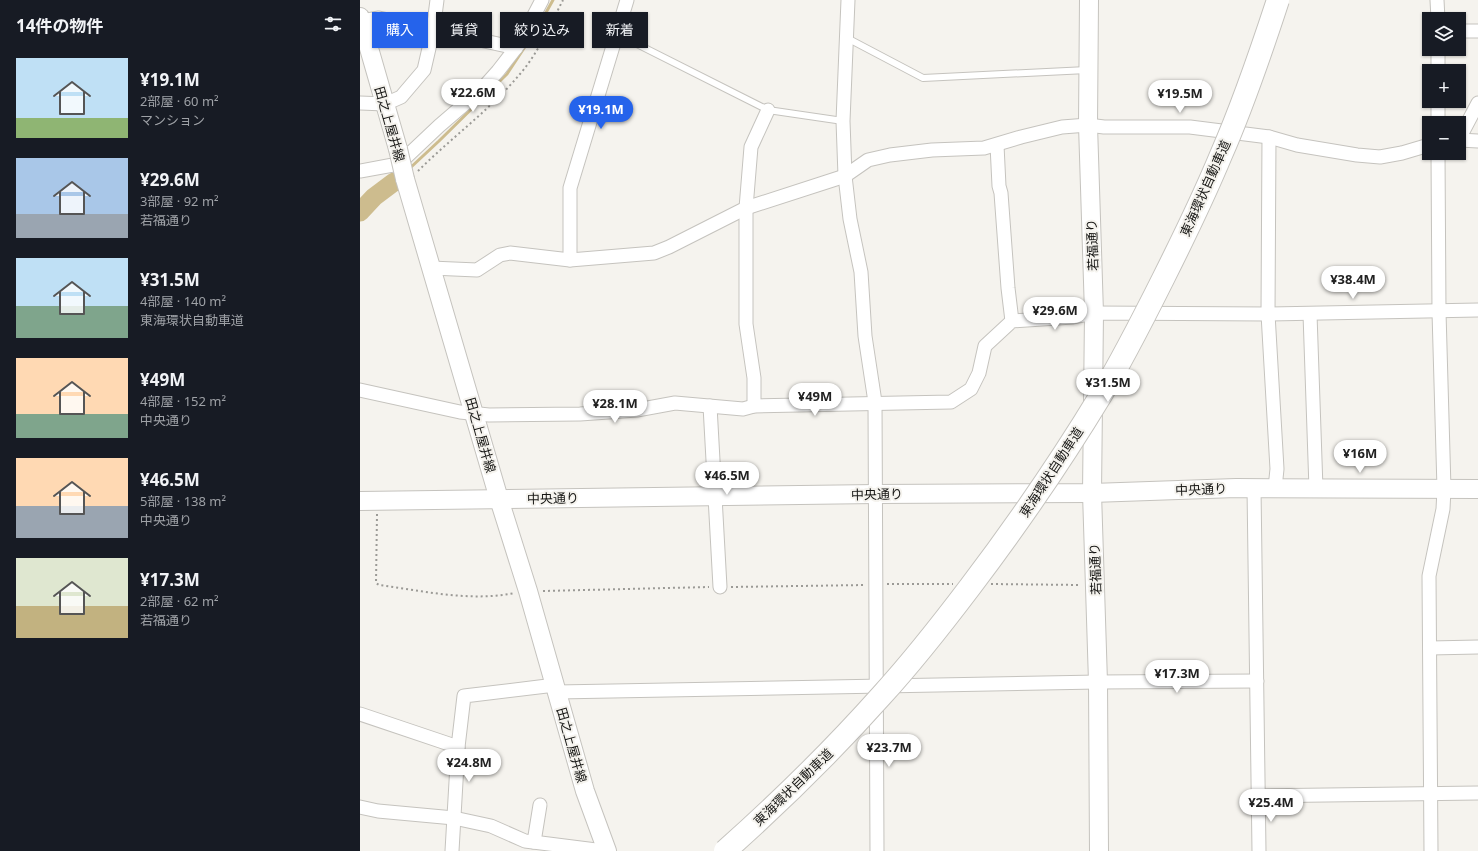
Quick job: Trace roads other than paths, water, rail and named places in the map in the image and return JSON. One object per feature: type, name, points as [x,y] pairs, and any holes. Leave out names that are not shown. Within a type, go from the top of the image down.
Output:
[{"type":"highway","name":"東海環状自動車道","points":[[724,851],[766,814],[820,761],[884,694],[938,629],[995,554],[1048,480],[1102,393],[1144,319],[1184,237],[1222,154],[1258,59],[1278,0]]},
{"type":"street","points":[[360,103],[385,104],[401,97],[424,70],[433,31],[437,0]]},
{"type":"street","points":[[536,12],[542,0]]},
{"type":"street","points":[[623,12],[627,0]]},
{"type":"street","points":[[848,0],[844,121],[845,176],[850,219],[861,272],[864,336],[875,402],[875,686],[877,851]]},
{"type":"street","name":"若福通り","points":[[1089,0],[1088,125],[1094,313],[1092,493],[1098,682],[1099,851]]},
{"type":"street","points":[[1437,0],[1438,12]]},
{"type":"street","points":[[361,19],[379,18],[500,45]]},
{"type":"street","name":"田之上屋井線","points":[[361,19],[398,149],[405,179],[475,413],[499,499],[528,591],[585,791],[606,851]]},
{"type":"street","points":[[1466,31],[1478,31]]},
{"type":"street","points":[[360,171],[393,165],[403,160],[439,126],[482,89],[516,48]]},
{"type":"street","points":[[570,260],[570,188],[613,48]]},
{"type":"street","points":[[1466,126],[1478,103]]},
{"type":"street","points":[[754,406],[754,378],[746,324],[746,208],[751,147],[768,110]]},
{"type":"street","points":[[431,268],[477,270],[500,255],[510,253],[570,260],[654,253],[669,247],[746,208],[845,176],[868,160],[890,155],[932,150],[984,148],[1062,127],[1088,125],[1104,127],[1190,127],[1269,137],[1297,145],[1356,155],[1380,157],[1422,147]]},
{"type":"street","points":[[1269,137],[1268,314],[1277,469],[1275,488],[1478,489]]},
{"type":"street","points":[[1466,140],[1478,141]]},
{"type":"street","points":[[997,145],[999,186],[1001,193],[1012,321]]},
{"type":"street","points":[[1431,851],[1429,795],[1429,576],[1442,515],[1444,488],[1439,312],[1438,160]]},
{"type":"street","points":[[360,390],[460,412],[489,415],[580,414],[637,410],[675,403],[743,409],[754,406],[875,402],[951,402],[971,389],[979,373],[985,346],[1012,321],[1073,317],[1094,313],[1310,314],[1478,310]]},
{"type":"street","points":[[1310,314],[1316,488]]},
{"type":"street","points":[[710,406],[720,587]]},
{"type":"street","points":[[1254,488],[1259,851]]},
{"type":"street","name":"中央通り","points":[[369,501],[876,494],[1092,493],[1275,488]]},
{"type":"street","points":[[1430,648],[1478,647]]},
{"type":"street","points":[[452,851],[458,747],[464,696],[556,688],[1257,681]]},
{"type":"street","points":[[360,714],[458,747]]},
{"type":"street","points":[[1258,796],[1429,795],[1478,793]]},
{"type":"street","points":[[534,842],[540,805]]},
{"type":"street","points":[[360,807],[378,811],[454,818],[491,826],[525,841],[606,851]]},
{"type":"lane","points":[[847,38],[923,78],[1089,70]]},
{"type":"lane","points":[[645,48],[768,110],[844,121]]},
{"type":"waterway","points":[[409,169],[507,74],[538,27],[553,0]]},
{"type":"waterway","points":[[360,212],[374,197],[394,182]]}]
